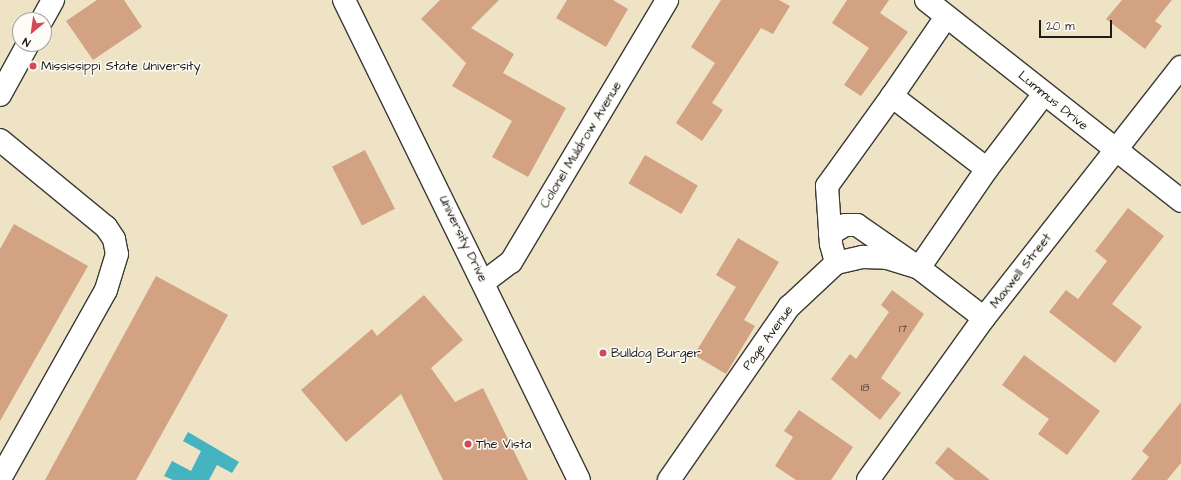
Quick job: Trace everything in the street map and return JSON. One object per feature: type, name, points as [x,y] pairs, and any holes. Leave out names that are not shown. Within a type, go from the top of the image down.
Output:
[{"type":"street","points":[[46,12],[53,0]]},
{"type":"street","name":"University Drive","points":[[344,0],[484,282],[579,480]]},
{"type":"street","name":"Colonel Muldrow Avenue","points":[[484,282],[511,262],[668,0]]},
{"type":"street","name":"Lummus Drive","points":[[926,0],[1181,201]]},
{"type":"street","points":[[919,268],[887,258],[863,257],[836,263],[830,234],[827,186],[892,96],[946,16]]},
{"type":"street","points":[[0,94],[24,52]]},
{"type":"street","name":"Maxwell Street","points":[[868,480],[984,318],[1181,67]]},
{"type":"street","points":[[919,268],[987,169],[1044,94]]},
{"type":"street","points":[[892,96],[987,169]]},
{"type":"street","points":[[0,140],[106,227],[114,238],[117,254],[106,290],[0,479]]},
{"type":"street","points":[[830,234],[845,225],[857,225],[919,268],[984,318]]},
{"type":"street","name":"Page Avenue","points":[[669,480],[789,307],[836,263]]},
{"type":"water","points":[[188,432],[239,462],[232,473],[217,465],[209,480],[173,480],[164,476],[172,461],[191,471],[201,451],[183,441]]},
{"type":"building","points":[[97,0],[124,0],[142,27],[93,60],[66,21]]},
{"type":"building","points":[[440,0],[499,0],[471,28],[514,54],[503,73],[566,108],[528,177],[492,157],[512,121],[452,86],[466,63],[421,19]]},
{"type":"building","points":[[567,0],[613,0],[628,9],[606,47],[556,18]]},
{"type":"building","points":[[721,0],[779,0],[790,6],[773,34],[761,28],[712,103],[723,110],[702,141],[676,123],[715,63],[691,47]]},
{"type":"building","points":[[847,0],[889,0],[880,13],[908,32],[861,96],[844,85],[869,48],[832,23]]},
{"type":"building","points":[[1122,0],[1172,0],[1155,21],[1162,26],[1145,49],[1106,19]]},
{"type":"building","points":[[365,150],[395,209],[362,226],[332,167]]},
{"type":"building","points":[[645,155],[698,186],[681,214],[628,184]]},
{"type":"building","points":[[1128,208],[1164,236],[1112,304],[1142,327],[1115,363],[1049,312],[1066,290],[1078,299],[1107,261],[1095,251]]},
{"type":"building","points":[[14,224],[88,266],[0,421],[0,249]]},
{"type":"building","points":[[738,238],[779,262],[744,320],[755,326],[726,374],[694,355],[736,287],[716,275]]},
{"type":"building","points":[[156,276],[228,315],[136,480],[45,480]]},
{"type":"building","points":[[892,290],[924,314],[881,378],[901,393],[880,420],[831,379],[850,354],[856,359],[889,312],[881,305]]},
{"type":"building","points":[[424,295],[463,340],[431,368],[455,402],[483,388],[528,480],[443,480],[401,394],[346,442],[301,390],[372,329],[377,336]]},
{"type":"building","points":[[1024,355],[1100,411],[1067,455],[1038,434],[1049,419],[1002,385]]},
{"type":"building","points":[[1181,402],[1181,463],[1167,480],[1131,480],[1149,457],[1142,451]]},
{"type":"building","points":[[799,410],[853,447],[831,480],[796,480],[775,466],[793,437],[784,431]]},
{"type":"building","points":[[948,447],[990,480],[955,480],[935,463]]},
{"type":"place","name":"Mississippi State University","points":[[33,66]]},
{"type":"place","name":"Bulldog Burger","points":[[603,353]]},
{"type":"place","name":"The Vista","points":[[468,444]]}]
